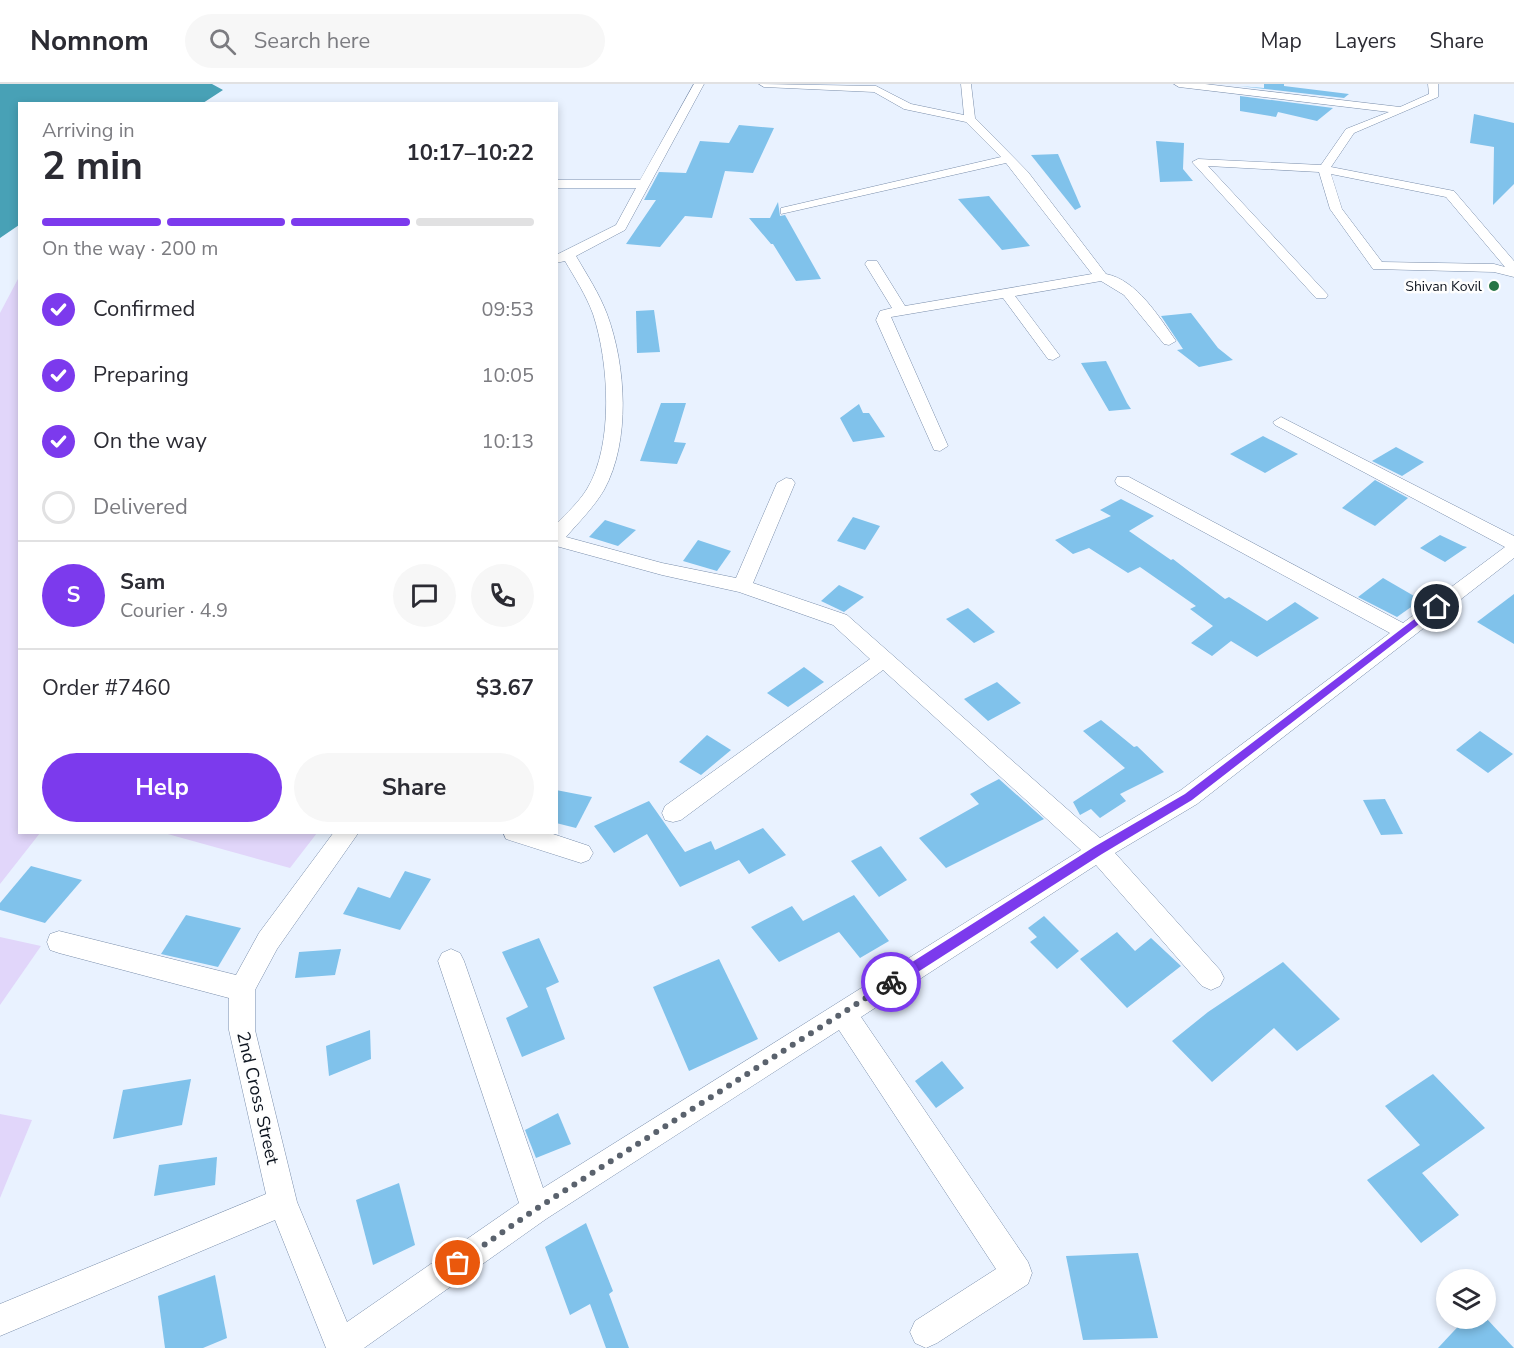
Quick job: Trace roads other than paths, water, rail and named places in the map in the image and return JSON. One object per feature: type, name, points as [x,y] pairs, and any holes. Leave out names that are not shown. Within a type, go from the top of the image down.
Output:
[{"type":"street","points":[[558,535],[595,489],[609,456],[610,435],[611,350],[599,312],[563,257],[621,227],[699,84]]},
{"type":"street","points":[[764,84],[876,89],[908,107],[969,119],[1024,175],[1101,277]]},
{"type":"street","points":[[966,84],[969,119]]},
{"type":"street","points":[[1179,84],[1403,111]]},
{"type":"street","points":[[1324,170],[1350,130],[1403,111],[1434,95],[1433,84]]},
{"type":"street","points":[[785,211],[1009,159]]},
{"type":"street","points":[[1321,295],[1198,162],[1324,170],[1450,194],[1514,271]]},
{"type":"street","points":[[1324,170],[1336,209],[1378,266],[1494,268],[1514,271]]},
{"type":"street","points":[[558,184],[646,184]]},
{"type":"street","points":[[872,264],[901,311]]},
{"type":"street","points":[[940,446],[884,320],[885,314],[1112,277],[1122,285],[1168,341]]},
{"type":"street","points":[[1006,293],[1053,356]]},
{"type":"street","points":[[1281,422],[1514,544]]},
{"type":"street","points":[[1123,481],[1404,632]]},
{"type":"street","points":[[742,586],[786,483]]},
{"type":"street","points":[[558,539],[662,569],[742,586],[840,620],[1098,850],[1211,978]]},
{"type":"street","points":[[341,1346],[536,1209],[1098,850],[1189,797],[1514,549]]},
{"type":"street","points":[[674,813],[884,659]]},
{"type":"street","name":"2nd Cross Street","points":[[341,1346],[282,1202],[242,1030],[242,989],[268,941],[347,834]]},
{"type":"street","points":[[520,834],[581,853]]},
{"type":"street","points":[[59,942],[242,989]]},
{"type":"street","points":[[451,961],[536,1209]]},
{"type":"street","points":[[843,1013],[1017,1273],[926,1332]]},
{"type":"street","points":[[0,1320],[282,1202]]},
{"type":"water","points":[[0,84],[212,84],[223,90],[205,102],[18,102],[18,226],[0,238]]},
{"type":"place","name":"Shivan Kovil","points":[[1494,286]]}]
